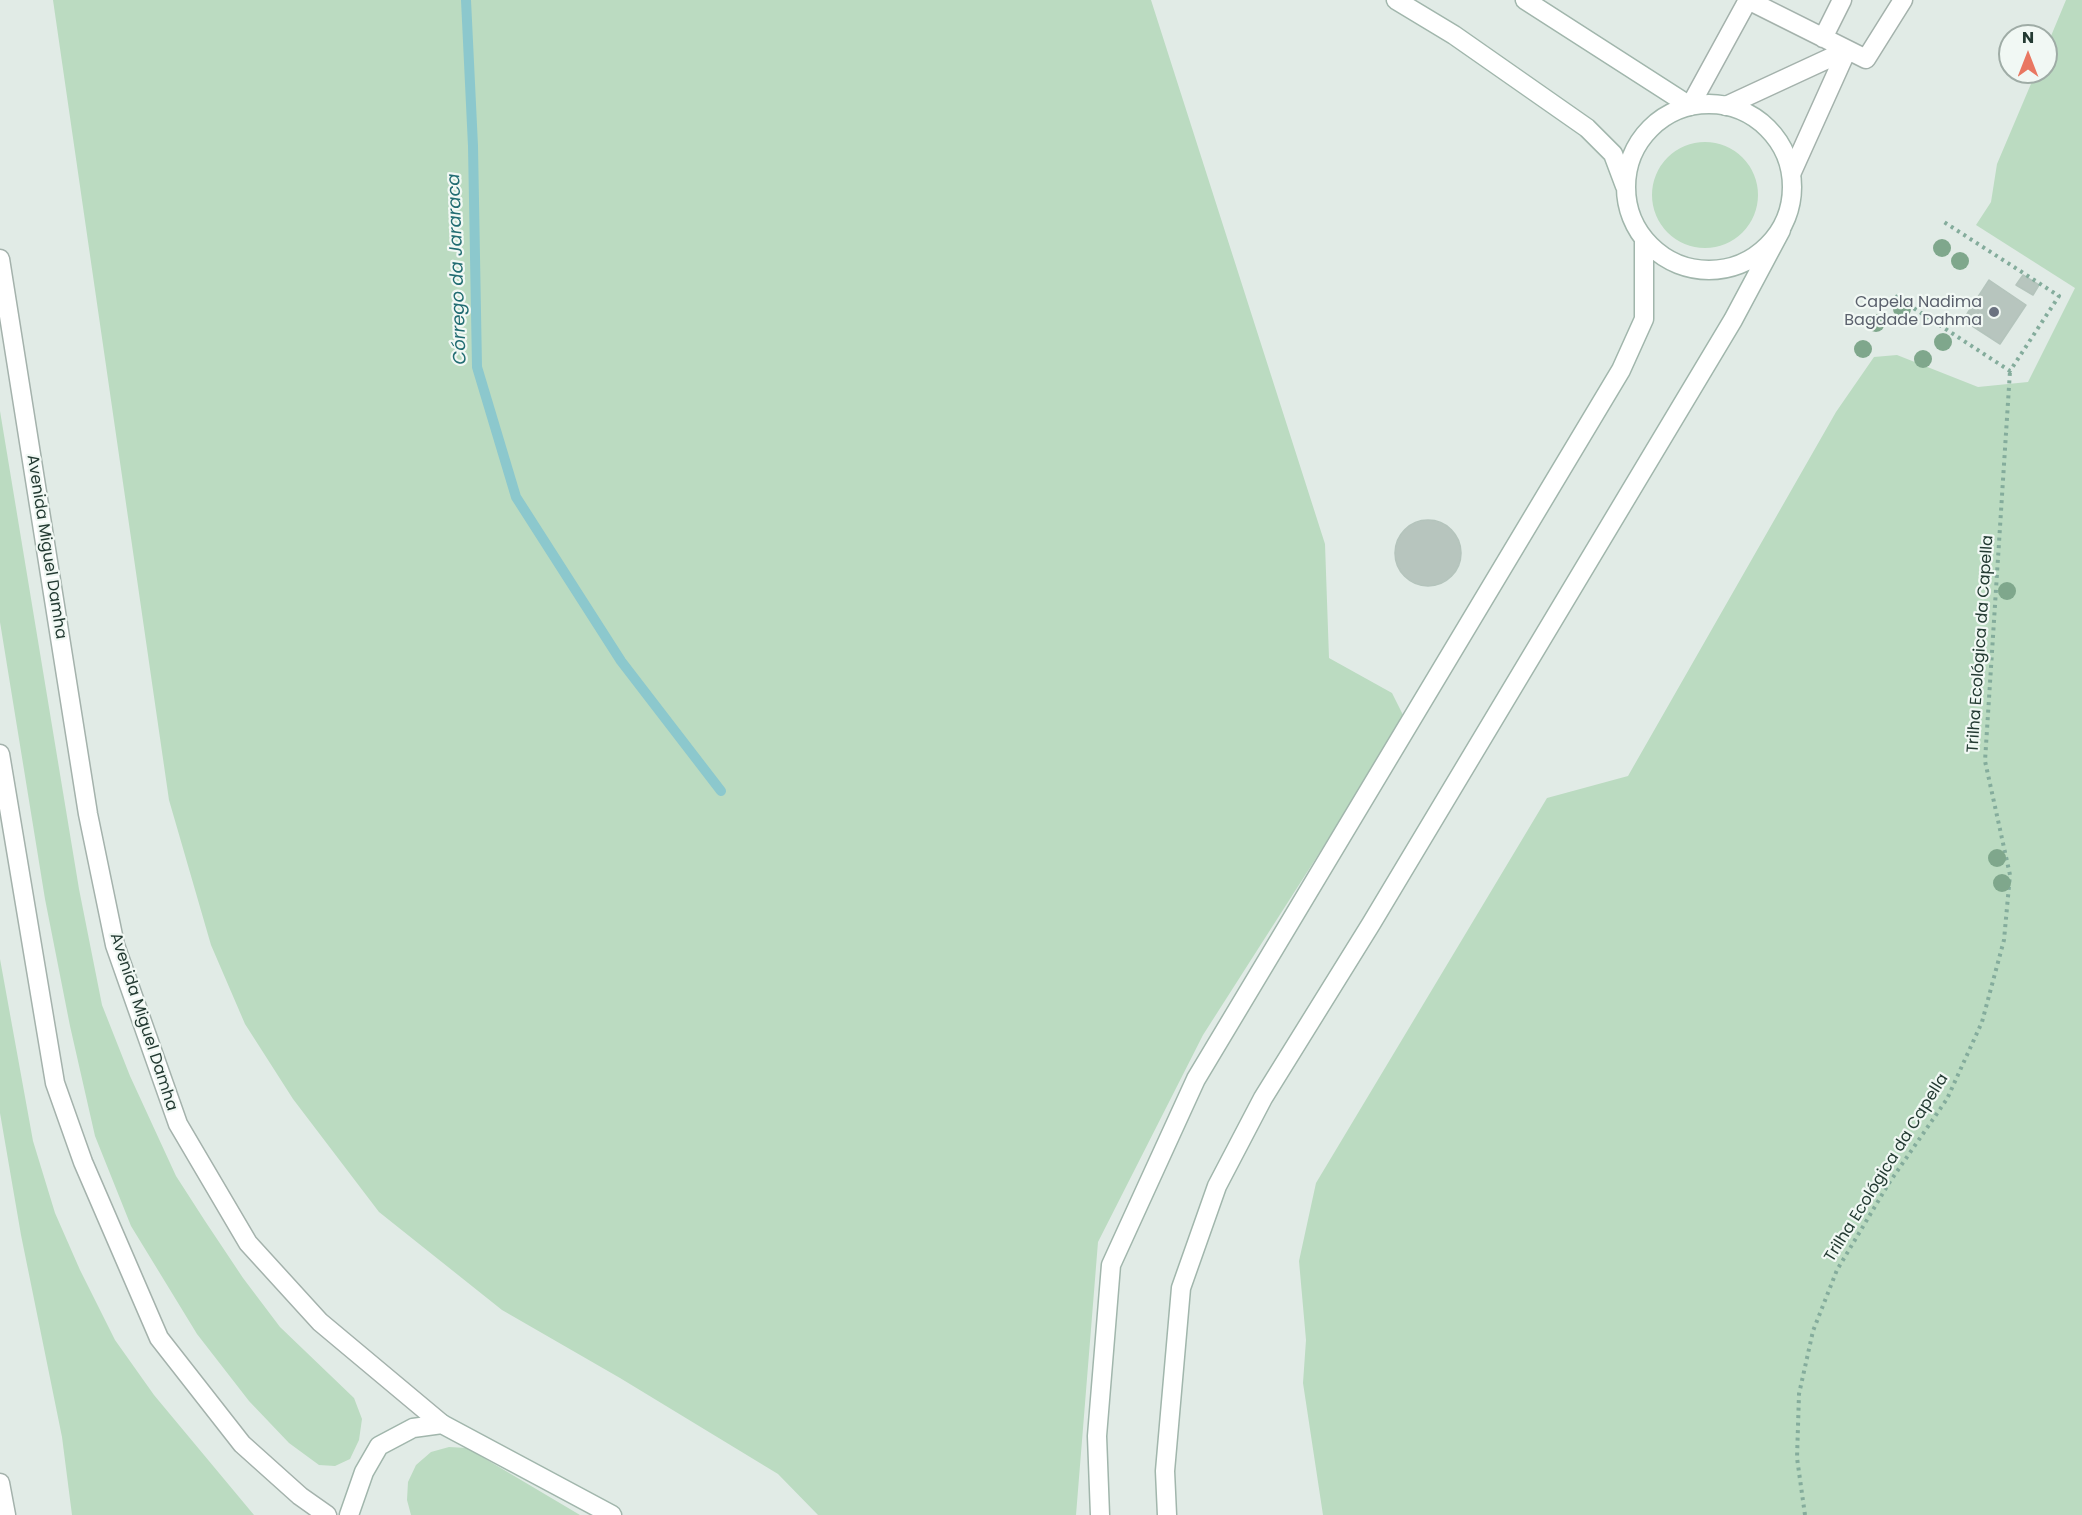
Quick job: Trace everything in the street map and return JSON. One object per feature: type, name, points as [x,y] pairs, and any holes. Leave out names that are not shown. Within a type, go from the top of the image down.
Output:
[{"type":"street","points":[[1396,0],[1454,35],[1587,128],[1613,154],[1626,188]]},
{"type":"street","points":[[1525,0],[1690,106]]},
{"type":"street","points":[[1690,106],[1748,0],[1866,59],[1904,0]]},
{"type":"street","points":[[1823,38],[1842,0]]},
{"type":"street","points":[[1725,106],[1847,50]]},
{"type":"street","points":[[1792,172],[1847,50]]},
{"type":"street","points":[[1167,1515],[1165,1471],[1180,1288],[1217,1186],[1263,1098],[1371,924],[1733,320],[1781,230],[1789,212],[1793,192],[1792,172],[1786,153],[1775,136],[1761,122],[1744,112],[1708,104],[1690,106],[1664,117],[1644,136],[1630,160],[1626,188],[1628,206],[1634,224],[1644,239],[1664,257],[1689,267],[1715,270],[1741,264],[1764,250],[1781,230]]},
{"type":"street","points":[[1100,1515],[1097,1436],[1111,1265],[1196,1079],[1621,370],[1644,319],[1644,239]]},
{"type":"street","name":"Avenida Miguel Damha","points":[[0,259],[88,814],[115,945],[177,1124],[248,1242],[320,1322],[442,1424],[612,1515]]},
{"type":"street","points":[[0,754],[55,1083],[82,1162],[159,1338],[242,1444],[300,1496],[327,1515]]},
{"type":"street","points":[[349,1515],[364,1472],[379,1446],[413,1428],[442,1424]]},
{"type":"street","points":[[0,1483],[3,1510]]},
{"type":"path","points":[[1895,296],[2010,371],[2059,296],[1944,222]]},
{"type":"path","name":"Trilha Ecológica da Capella","points":[[1805,1515],[1797,1458],[1799,1394],[1813,1331],[1837,1270],[1889,1183],[1947,1099],[1982,1022],[2004,940],[2010,875],[1985,761],[2010,371]]},
{"type":"green space","points":[[53,0],[1151,0],[1325,544],[1329,658],[1392,693],[1405,719],[1203,1035],[1098,1242],[1076,1515],[818,1515],[778,1474],[620,1378],[502,1310],[379,1212],[293,1099],[245,1024],[211,945],[169,800]]},
{"type":"green space","points":[[2066,0],[2082,0],[2082,1515],[1323,1515],[1303,1383],[1306,1340],[1299,1261],[1316,1183],[1547,798],[1628,776],[1836,412],[1874,357],[1897,355],[1978,387],[2028,382],[2075,288],[1976,225],[1991,202],[1997,164],[2031,84],[2058,84],[2058,24],[2056,24]]},
{"type":"green space","points":[[1705,142],[1725,146],[1743,157],[1754,175],[1758,195],[1754,215],[1743,233],[1725,244],[1705,248],[1685,244],[1667,233],[1656,215],[1652,195],[1656,175],[1667,157],[1685,146]]},
{"type":"green space","points":[[0,411],[79,889],[102,1005],[130,1076],[176,1176],[243,1278],[280,1327],[354,1398],[362,1419],[359,1440],[350,1459],[335,1466],[319,1465],[289,1443],[249,1401],[197,1334],[131,1226],[95,1136],[45,899],[0,622]]},
{"type":"green space","points":[[0,959],[33,1141],[55,1213],[80,1270],[115,1340],[154,1395],[254,1515],[72,1515],[62,1437],[21,1235],[0,1113]]},
{"type":"green space","points":[[449,1447],[467,1448],[580,1515],[411,1515],[407,1500],[408,1482],[416,1465],[431,1452]]},
{"type":"building","points":[[2023,275],[2039,285],[2033,295],[2016,285]]},
{"type":"building","name":"Capela Nadima Bagdade Dahma","points":[[1989,280],[2026,305],[2000,344],[1963,320]]},
{"type":"building","points":[[1428,520],[1440,523],[1451,530],[1458,541],[1461,553],[1458,565],[1451,576],[1440,583],[1428,586],[1416,583],[1405,576],[1398,565],[1395,553],[1398,541],[1405,530],[1416,523]]},
{"type":"waterway","name":"Córrego da Jararaca","points":[[466,0],[473,146],[477,367],[516,497],[621,661],[721,791]]},
{"type":"place","name":"Capela Nadima Bagdade Dahma","points":[[1994,312]]}]
